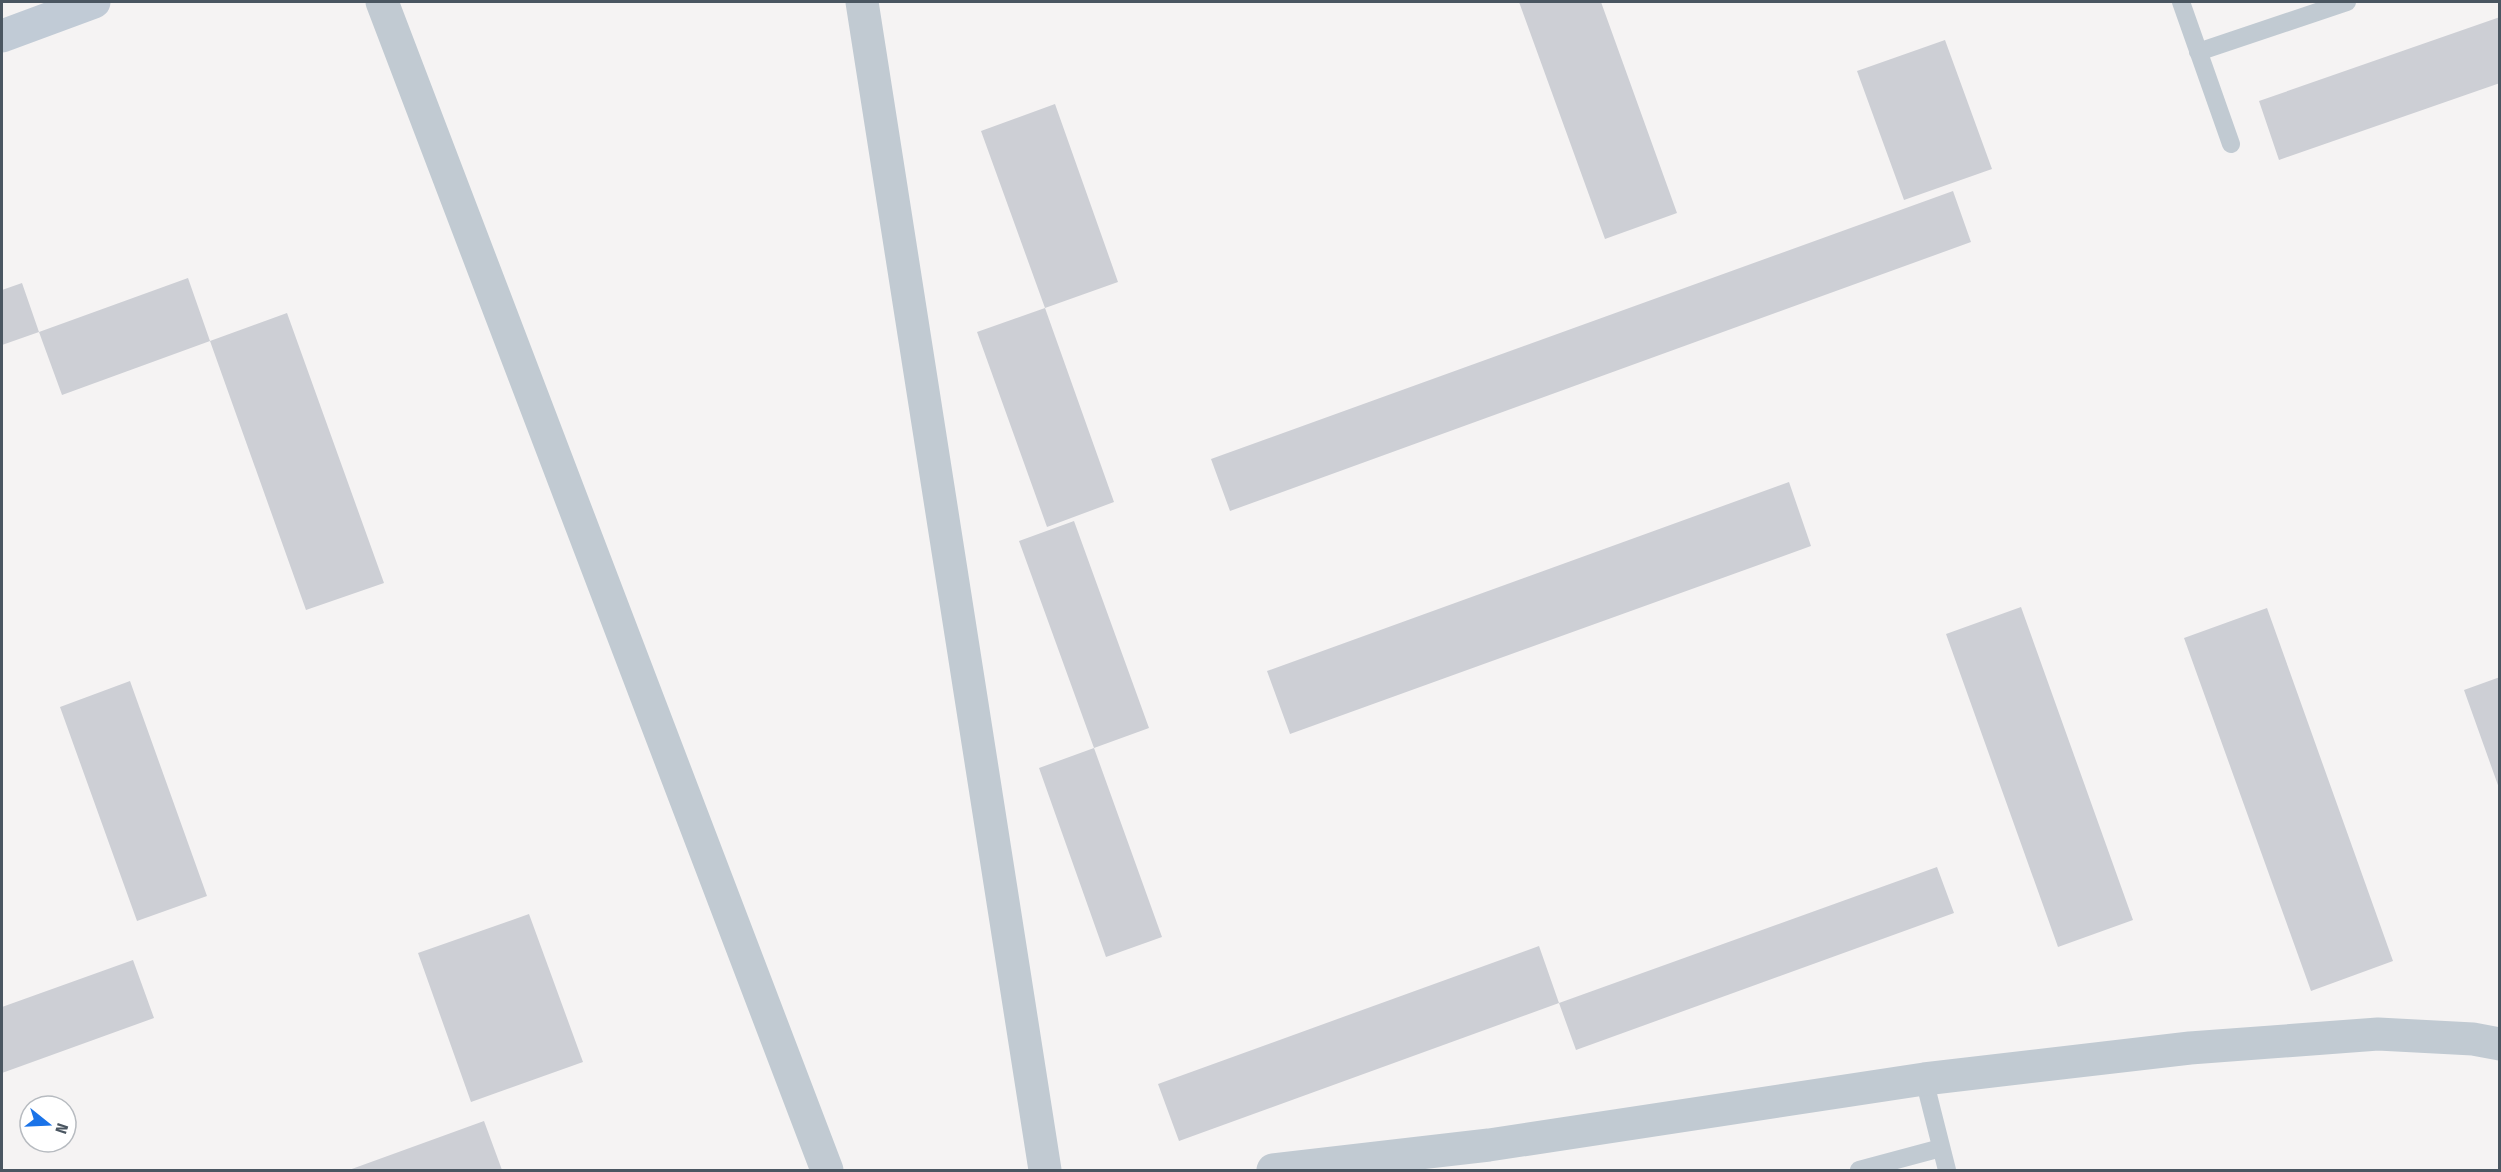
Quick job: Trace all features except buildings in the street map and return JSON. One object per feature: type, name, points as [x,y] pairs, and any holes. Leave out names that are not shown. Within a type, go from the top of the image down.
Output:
[{"type":"main road","points":[[2,36],[94,2]]},
{"type":"street","points":[[382,2],[827,1170]]},
{"type":"street","points":[[862,2],[1045,1170]]},
{"type":"street","points":[[1273,1170],[1489,1145],[1924,1078],[2190,1048],[2378,1034],[2473,1040],[2499,1044]]},
{"type":"lane","points":[[2181,2],[2231,144]]},
{"type":"lane","points":[[2198,52],[2347,2]]},
{"type":"lane","points":[[1924,1078],[1947,1170]]},
{"type":"lane","points":[[1859,1170],[1941,1148]]}]
